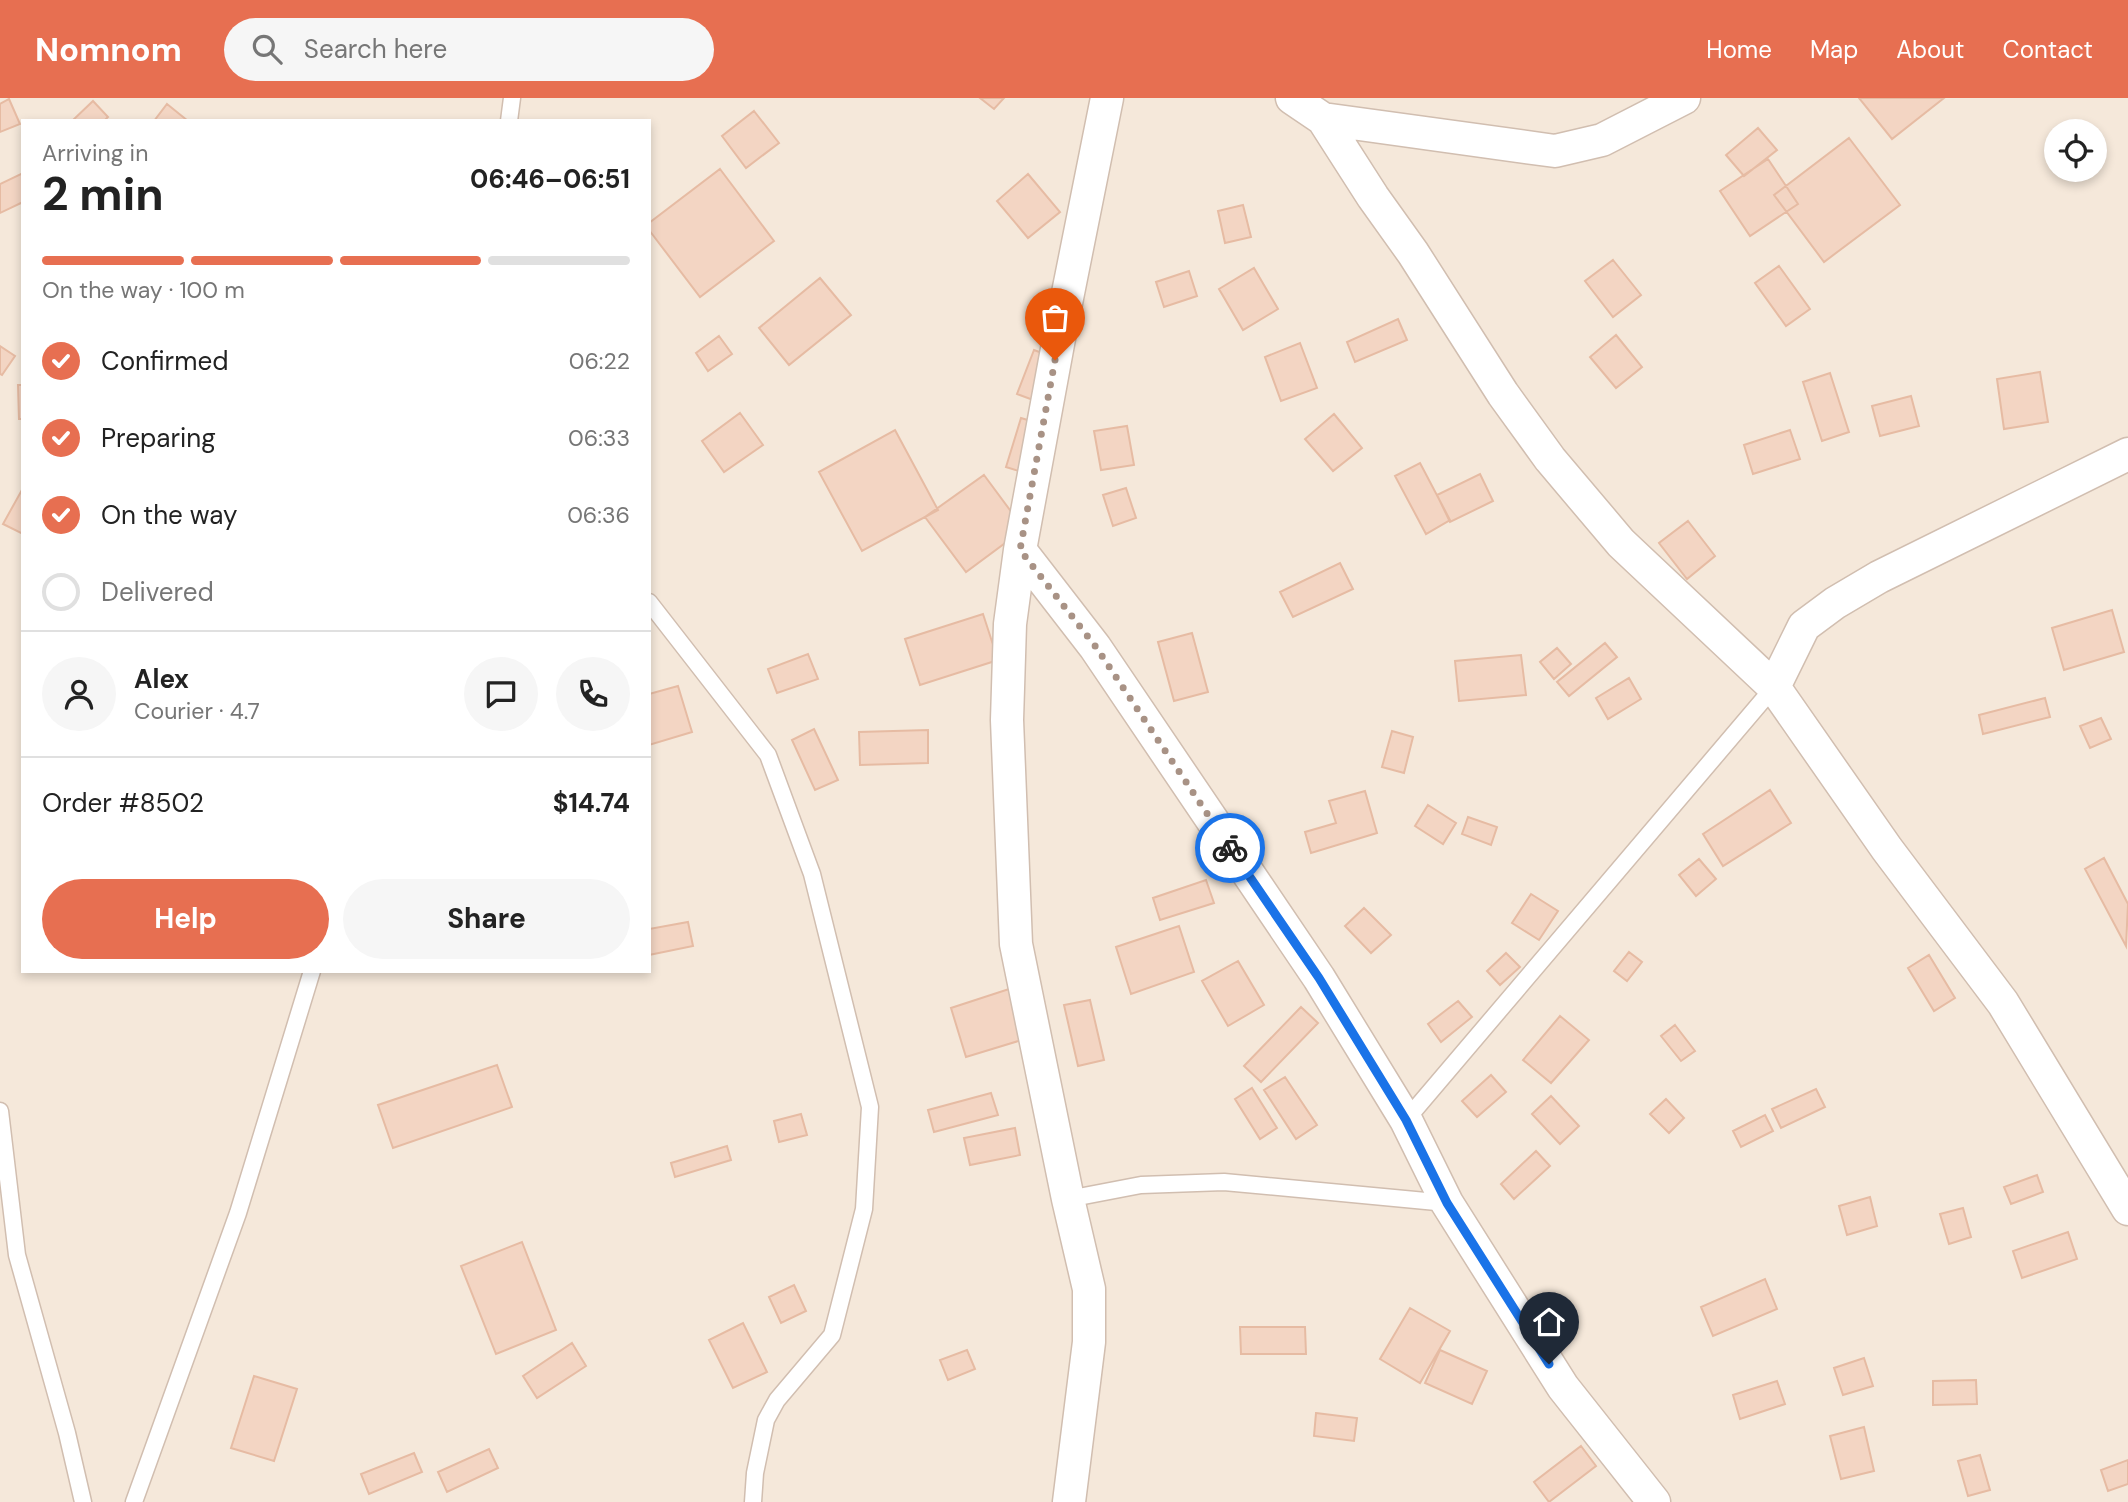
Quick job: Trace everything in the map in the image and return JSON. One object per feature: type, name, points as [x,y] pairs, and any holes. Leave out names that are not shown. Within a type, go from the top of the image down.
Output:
[{"type":"street","points":[[1069,1502],[1089,1342],[1089,1289],[1016,944],[1007,720],[1010,624],[1020,550],[1107,98]]},
{"type":"street","points":[[1292,98],[1323,119],[1503,394],[1550,459],[1621,543],[1774,687],[1887,849],[2003,1003],[2128,1209]]},
{"type":"street","points":[[1323,119],[1555,151],[1602,140],[1684,98]]},
{"type":"street","points":[[1774,687],[1804,626],[1835,603],[1880,577],[2128,454]]},
{"type":"street","points":[[1020,550],[1096,647],[1319,978],[1406,1120],[1447,1203],[1563,1387],[1654,1502]]},
{"type":"lane","points":[[509,119],[512,98]]},
{"type":"lane","points":[[651,606],[768,755],[813,874],[870,1107],[864,1209],[832,1335],[777,1401],[766,1420],[755,1473],[753,1502]]},
{"type":"lane","points":[[1406,1120],[1774,687]]},
{"type":"lane","points":[[134,1502],[238,1213],[311,973]]},
{"type":"lane","points":[[0,1111],[17,1255],[67,1433],[83,1502]]},
{"type":"lane","points":[[1068,1199],[1141,1185],[1224,1182],[1447,1203]]},
{"type":"shaded area","points":[[0,98],[2128,98],[2128,1502],[0,1502]]},
{"type":"building","points":[[980,98],[1004,98],[994,109]]},
{"type":"building","points":[[1859,98],[1944,98],[1892,139]]},
{"type":"building","points":[[9,99],[20,124],[0,132],[0,104]]},
{"type":"building","points":[[93,101],[108,117],[106,119],[74,119]]},
{"type":"building","points":[[167,104],[186,119],[156,119]]},
{"type":"building","points":[[754,111],[779,143],[746,168],[722,136]]},
{"type":"building","points":[[1758,128],[1777,150],[1744,176],[1726,155]]},
{"type":"building","points":[[1849,138],[1900,205],[1824,262],[1774,195]]},
{"type":"building","points":[[1768,159],[1798,204],[1750,236],[1720,191]]},
{"type":"building","points":[[720,169],[774,241],[700,297],[651,233],[651,221]]},
{"type":"building","points":[[21,174],[21,203],[0,213],[0,184]]},
{"type":"building","points":[[1028,174],[1060,212],[1028,238],[997,201]]},
{"type":"building","points":[[1243,205],[1251,237],[1225,243],[1218,211]]},
{"type":"building","points":[[1613,260],[1641,295],[1613,317],[1585,281]]},
{"type":"building","points":[[1779,266],[1810,309],[1786,326],[1755,283]]},
{"type":"building","points":[[1254,268],[1278,309],[1243,330],[1219,289]]},
{"type":"building","points":[[1189,271],[1197,296],[1164,307],[1156,282]]},
{"type":"building","points":[[820,278],[851,315],[789,365],[759,328]]},
{"type":"building","points":[[1398,319],[1407,340],[1355,362],[1347,342]]},
{"type":"building","points":[[1616,335],[1642,367],[1616,388],[1590,357]]},
{"type":"building","points":[[719,336],[732,354],[708,371],[696,353]]},
{"type":"building","points":[[1300,343],[1317,388],[1281,401],[1265,357]]},
{"type":"building","points":[[0,346],[15,356],[2,375],[0,374]]},
{"type":"building","points":[[1034,350],[1069,363],[1052,407],[1017,394]]},
{"type":"building","points":[[2040,372],[2048,422],[2004,429],[1997,379]]},
{"type":"building","points":[[1830,373],[1849,432],[1822,441],[1803,382]]},
{"type":"building","points":[[18,385],[21,385],[21,419]]},
{"type":"building","points":[[1911,396],[1919,426],[1880,436],[1872,406]]},
{"type":"building","points":[[740,413],[763,445],[724,472],[702,441]]},
{"type":"building","points":[[1334,414],[1362,448],[1333,471],[1305,439]]},
{"type":"building","points":[[1021,418],[1044,425],[1028,474],[1006,467]]},
{"type":"building","points":[[1127,426],[1134,465],[1101,470],[1094,431]]},
{"type":"building","points":[[895,430],[938,510],[862,551],[819,472]]},
{"type":"building","points":[[1790,430],[1800,459],[1753,474],[1744,445]]},
{"type":"building","points":[[1420,463],[1450,520],[1426,534],[1395,476]]},
{"type":"building","points":[[1480,474],[1493,501],[1450,522],[1437,495]]},
{"type":"building","points":[[984,475],[1024,529],[966,572],[925,517]]},
{"type":"building","points":[[1126,488],[1136,518],[1113,526],[1103,495]]},
{"type":"building","points":[[21,492],[21,533],[3,524]]},
{"type":"building","points":[[1688,521],[1715,556],[1687,579],[1659,543]]},
{"type":"building","points":[[1340,563],[1353,589],[1293,617],[1280,592]]},
{"type":"building","points":[[2112,610],[2124,652],[2064,670],[2052,628]]},
{"type":"building","points":[[983,614],[998,660],[920,685],[905,639]]},
{"type":"building","points":[[1192,633],[1208,692],[1174,701],[1158,642]]},
{"type":"building","points":[[1605,643],[1617,657],[1569,696],[1557,682]]},
{"type":"building","points":[[1557,648],[1571,664],[1554,679],[1540,662]]},
{"type":"building","points":[[808,654],[818,679],[777,693],[768,669]]},
{"type":"building","points":[[1521,655],[1526,695],[1459,701],[1455,661]]},
{"type":"building","points":[[1629,678],[1641,699],[1608,719],[1596,698]]},
{"type":"building","points":[[678,686],[692,732],[651,744],[651,693]]},
{"type":"building","points":[[2045,698],[2050,717],[1983,734],[1979,715]]},
{"type":"building","points":[[2101,718],[2111,739],[2090,748],[2080,726]]},
{"type":"building","points":[[814,729],[838,780],[815,790],[792,740]]},
{"type":"building","points":[[928,730],[928,763],[860,765],[859,732]]},
{"type":"building","points":[[1392,731],[1413,737],[1404,773],[1382,767]]},
{"type":"building","points":[[1770,790],[1791,823],[1723,866],[1703,834]]},
{"type":"building","points":[[1365,791],[1377,833],[1311,853],[1305,832],[1336,823],[1329,801]]},
{"type":"building","points":[[1428,805],[1456,823],[1443,844],[1415,826]]},
{"type":"building","points":[[1468,817],[1497,827],[1491,845],[1462,834]]},
{"type":"building","points":[[2104,858],[2128,904],[2126,946],[2085,869]]},
{"type":"building","points":[[1699,859],[1716,879],[1696,896],[1679,875]]},
{"type":"building","points":[[1206,880],[1214,903],[1160,920],[1153,898]]},
{"type":"building","points":[[1531,894],[1558,911],[1539,940],[1512,923]]},
{"type":"building","points":[[1364,908],[1391,935],[1371,953],[1345,926]]},
{"type":"building","points":[[688,922],[693,946],[651,955],[651,929]]},
{"type":"building","points":[[1179,926],[1194,972],[1131,994],[1116,947]]},
{"type":"building","points":[[1629,952],[1642,962],[1627,981],[1614,971]]},
{"type":"building","points":[[1506,953],[1520,967],[1500,985],[1487,971]]},
{"type":"building","points":[[1929,955],[1955,998],[1934,1011],[1908,968]]},
{"type":"building","points":[[1238,961],[1264,1005],[1228,1026],[1202,981]]},
{"type":"building","points":[[1009,989],[1025,1039],[966,1057],[951,1008]]},
{"type":"building","points":[[1090,1000],[1104,1060],[1078,1066],[1064,1005]]},
{"type":"building","points":[[1458,1001],[1472,1017],[1441,1042],[1428,1024]]},
{"type":"building","points":[[1301,1007],[1318,1023],[1261,1082],[1244,1066]]},
{"type":"building","points":[[1560,1016],[1589,1040],[1551,1083],[1523,1060]]},
{"type":"building","points":[[1675,1025],[1695,1051],[1681,1061],[1661,1036]]},
{"type":"building","points":[[497,1065],[512,1107],[393,1148],[378,1105]]},
{"type":"building","points":[[1491,1075],[1506,1092],[1477,1117],[1462,1101]]},
{"type":"building","points":[[1285,1077],[1317,1125],[1296,1139],[1264,1090]]},
{"type":"building","points":[[1252,1088],[1277,1128],[1260,1139],[1235,1099]]},
{"type":"building","points":[[1816,1089],[1825,1107],[1781,1128],[1772,1109]]},
{"type":"building","points":[[991,1093],[998,1115],[934,1132],[928,1110]]},
{"type":"building","points":[[1551,1096],[1579,1126],[1560,1144],[1532,1114]]},
{"type":"building","points":[[1666,1099],[1684,1118],[1669,1133],[1650,1114]]},
{"type":"building","points":[[801,1114],[807,1135],[779,1142],[774,1121]]},
{"type":"building","points":[[1765,1115],[1773,1131],[1741,1147],[1733,1131]]},
{"type":"building","points":[[1015,1128],[1020,1155],[970,1165],[964,1138]]},
{"type":"building","points":[[727,1146],[731,1160],[675,1177],[671,1163]]},
{"type":"building","points":[[1536,1151],[1550,1166],[1514,1199],[1501,1184]]},
{"type":"building","points":[[2037,1175],[2043,1192],[2011,1204],[2004,1187]]},
{"type":"building","points":[[1870,1197],[1877,1226],[1847,1235],[1839,1206]]},
{"type":"building","points":[[1963,1208],[1971,1237],[1949,1244],[1940,1214]]},
{"type":"building","points":[[2068,1232],[2077,1259],[2022,1278],[2013,1251]]},
{"type":"building","points":[[522,1242],[556,1330],[496,1354],[461,1266]]},
{"type":"building","points":[[1765,1279],[1777,1309],[1713,1336],[1701,1307]]},
{"type":"building","points":[[794,1285],[806,1311],[781,1323],[769,1297]]},
{"type":"building","points":[[1410,1308],[1450,1331],[1420,1383],[1380,1359]]},
{"type":"building","points":[[743,1323],[767,1372],[733,1388],[709,1340]]},
{"type":"building","points":[[1240,1327],[1305,1327],[1306,1354],[1241,1354]]},
{"type":"building","points":[[572,1343],[586,1366],[537,1398],[523,1376]]},
{"type":"building","points":[[967,1350],[975,1369],[948,1380],[940,1360]]},
{"type":"building","points":[[1440,1350],[1487,1371],[1472,1404],[1425,1383]]},
{"type":"building","points":[[1864,1358],[1873,1386],[1843,1395],[1834,1368]]},
{"type":"building","points":[[254,1376],[297,1389],[274,1461],[231,1448]]},
{"type":"building","points":[[1976,1380],[1977,1404],[1933,1405],[1933,1381]]},
{"type":"building","points":[[1777,1381],[1785,1404],[1740,1419],[1733,1395]]},
{"type":"building","points":[[1316,1413],[1357,1418],[1354,1441],[1314,1436]]},
{"type":"building","points":[[1864,1427],[1874,1471],[1841,1479],[1830,1436]]},
{"type":"building","points":[[1581,1446],[1596,1466],[1549,1502],[1534,1482]]},
{"type":"building","points":[[489,1449],[498,1468],[447,1492],[438,1472]]},
{"type":"building","points":[[414,1453],[422,1472],[369,1494],[361,1474]]},
{"type":"building","points":[[1980,1455],[1990,1490],[1968,1496],[1958,1461]]},
{"type":"building","points":[[2128,1460],[2128,1484],[2108,1491],[2101,1470]]},
{"type":"way so far","points":[[1055,360],[1020,550],[1096,647],[1230,848]]},
{"type":"route","points":[[1230,848],[1319,978],[1406,1120],[1447,1203],[1549,1364]]}]
